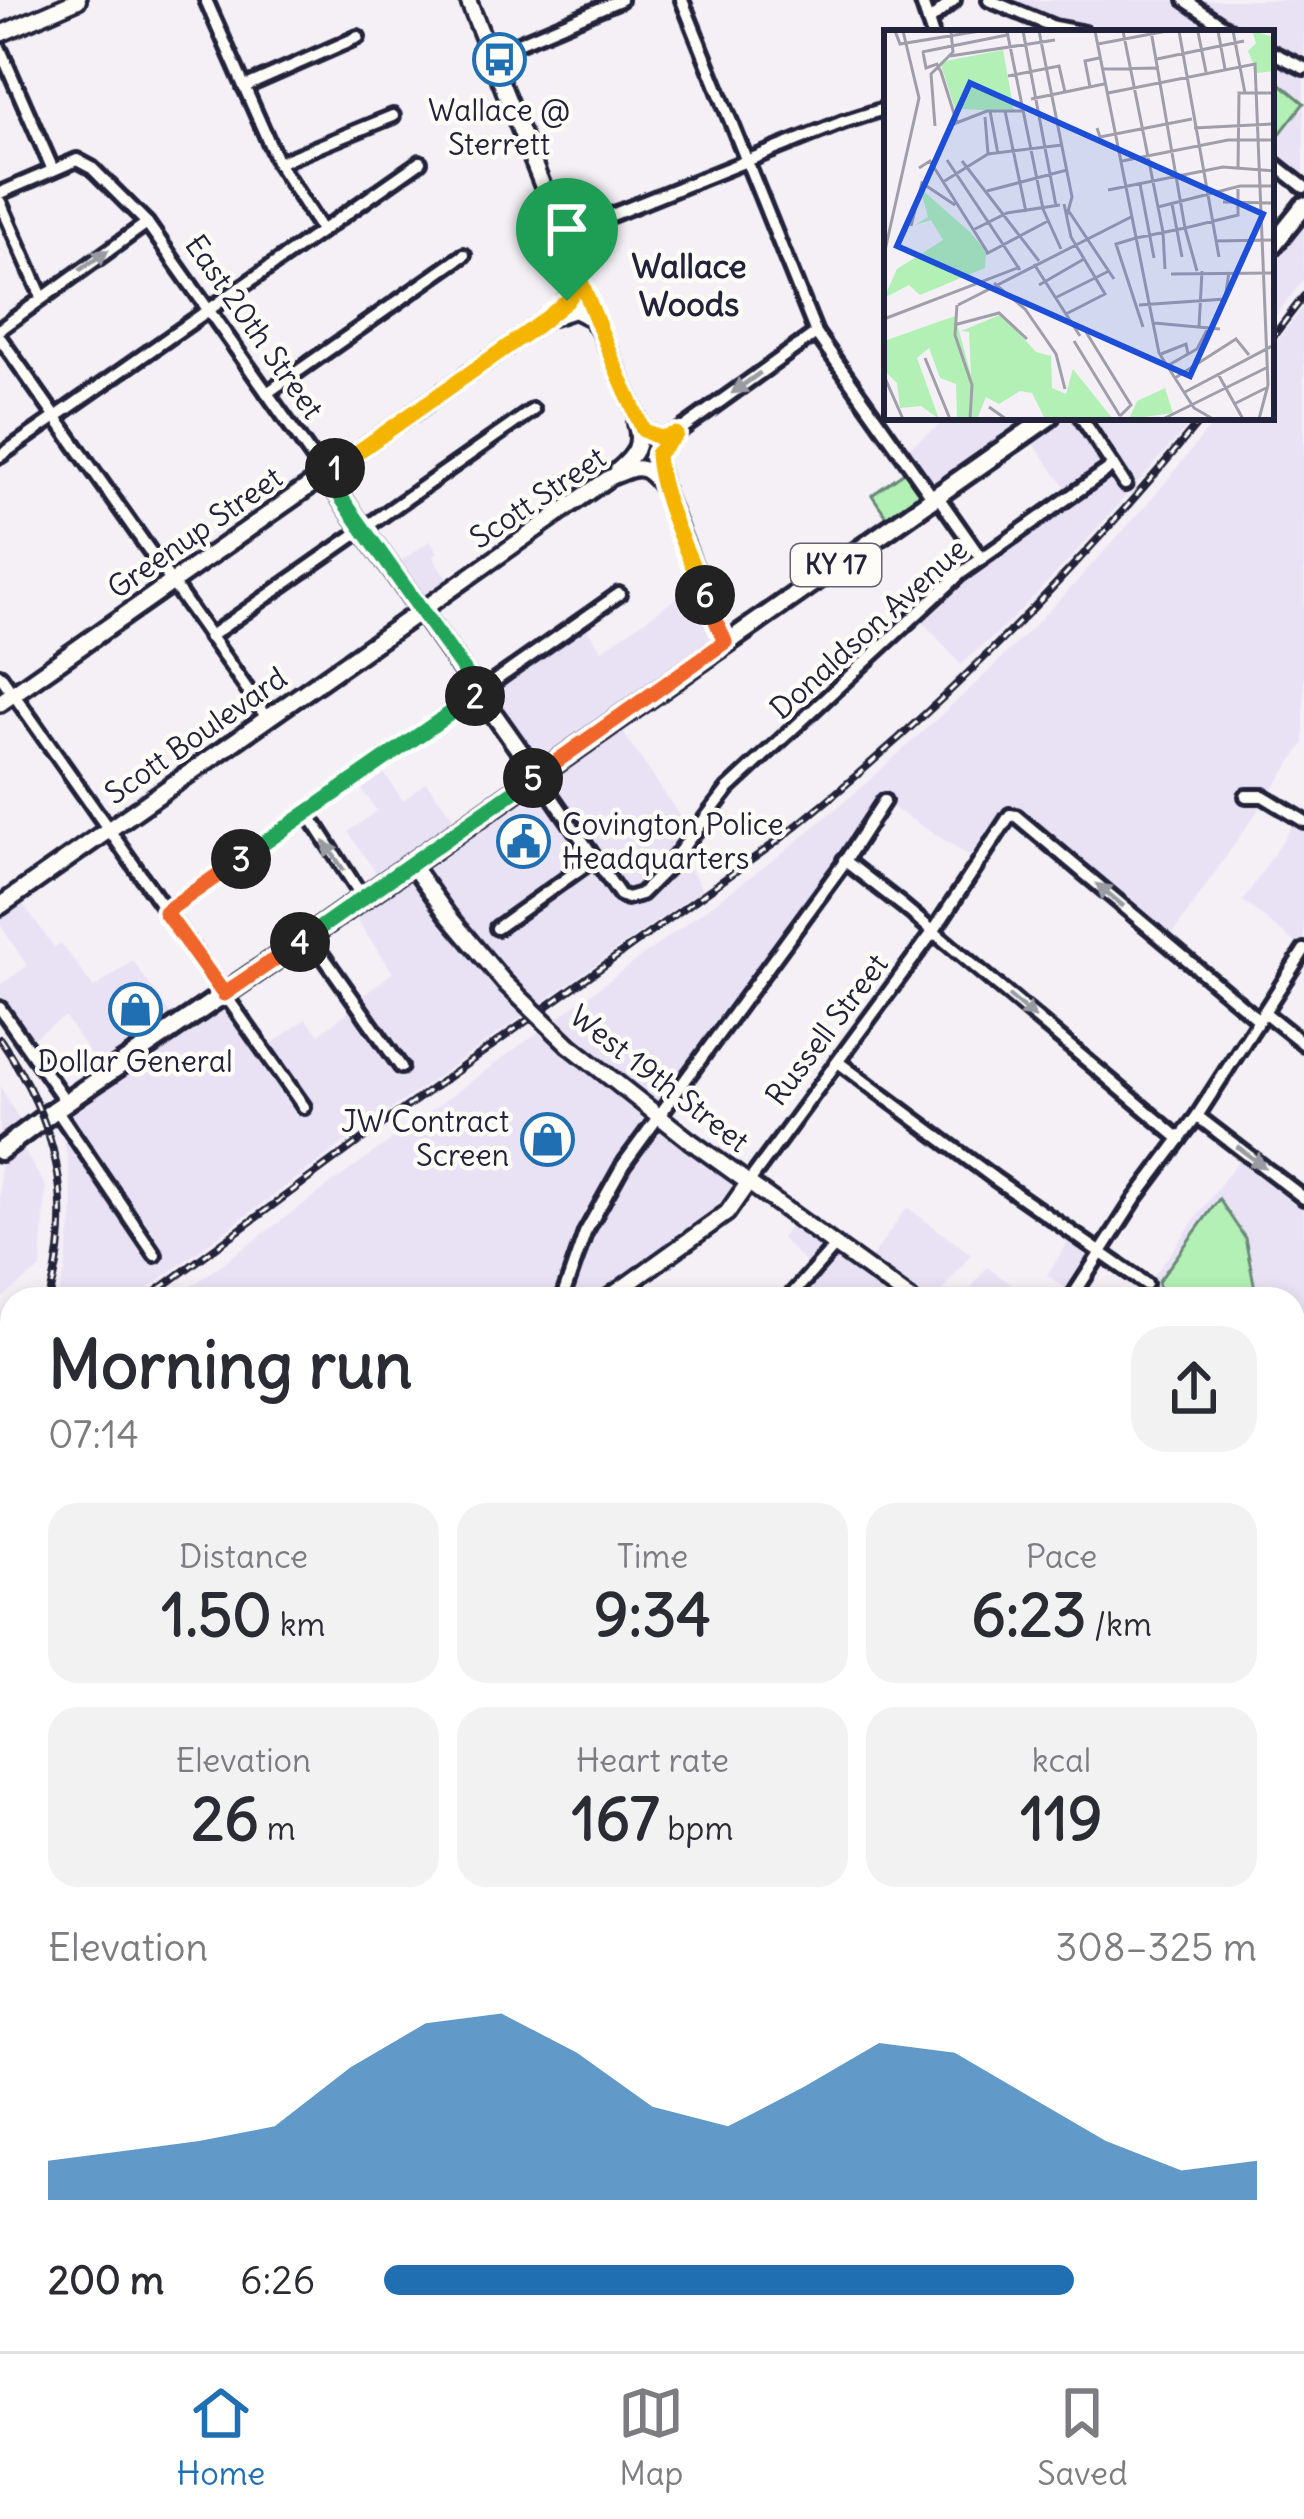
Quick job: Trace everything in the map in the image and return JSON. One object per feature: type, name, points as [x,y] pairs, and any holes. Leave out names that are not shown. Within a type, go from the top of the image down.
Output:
[{"type":"main road","points":[[1274,243],[1304,206]]},
{"type":"main road","name":"KY 17","points":[[0,1151],[1045,420]]},
{"type":"main road","name":"East 20th Street","points":[[325,475],[537,775]]},
{"type":"main road","name":"Greenup Street","points":[[7,699],[325,475]]},
{"type":"main road","name":"Scott Boulevard","points":[[0,906],[422,610]]},
{"type":"street","points":[[0,34],[78,0]]},
{"type":"street","points":[[206,0],[278,163],[322,231]]},
{"type":"street","points":[[468,0],[643,430],[660,438],[676,434],[816,333]]},
{"type":"street","points":[[490,55],[620,0]]},
{"type":"street","points":[[682,0],[816,333],[933,498],[941,501],[982,558]]},
{"type":"street","points":[[921,0],[930,27],[954,0]]},
{"type":"street","points":[[989,0],[1071,30]]},
{"type":"street","points":[[1184,0],[1229,30]]},
{"type":"street","points":[[244,87],[358,37]]},
{"type":"street","points":[[0,50],[53,170],[0,197],[42,297]]},
{"type":"street","points":[[1274,53],[1304,68]]},
{"type":"street","points":[[562,235],[884,109]]},
{"type":"street","points":[[278,163],[393,116]]},
{"type":"street","name":"East 20th Street","points":[[53,170],[77,160],[92,168],[147,223],[325,475]]},
{"type":"street","points":[[0,456],[420,162]]},
{"type":"street","points":[[1274,163],[1304,187]]},
{"type":"street","points":[[147,223],[42,297],[0,334],[268,719]]},
{"type":"street","points":[[267,393],[464,254]]},
{"type":"street","points":[[538,325],[572,295],[576,269]]},
{"type":"street","points":[[538,325],[574,310],[585,313],[602,333]]},
{"type":"street","name":"Greenup Street","points":[[325,475],[538,325]]},
{"type":"street","points":[[209,637],[532,410]]},
{"type":"street","points":[[609,478],[638,448],[634,412]]},
{"type":"street","points":[[1083,420],[1125,484]]},
{"type":"street","name":"Scott Street","points":[[664,489],[657,454],[676,434]]},
{"type":"street","name":"Donaldson Avenue","points":[[594,859],[620,895],[641,894],[728,789],[960,574],[1113,466]]},
{"type":"street","name":"Scott Street","points":[[422,610],[609,478],[642,467],[664,489]]},
{"type":"street","points":[[664,489],[725,642]]},
{"type":"street","points":[[165,912],[619,594]]},
{"type":"street","points":[[0,675],[7,699],[108,830],[304,1107]]},
{"type":"street","points":[[496,928],[594,859],[537,775]]},
{"type":"street","points":[[1246,796],[1263,796],[1304,821]]},
{"type":"street","points":[[566,1287],[604,1196],[884,801]]},
{"type":"street","points":[[308,813],[363,898]]},
{"type":"street","name":"Russell Street","points":[[624,1287],[727,1213],[933,932],[1010,815],[1262,1016]]},
{"type":"street","points":[[844,860],[1180,1139]]},
{"type":"street","name":"West 19th Street","points":[[411,864],[504,982],[569,1045],[893,1287]]},
{"type":"street","points":[[309,936],[401,1067]]},
{"type":"street","points":[[1079,1287],[1197,1117],[1304,950]]},
{"type":"street","points":[[0,1008],[155,1255]]},
{"type":"street","points":[[1262,1016],[1304,1044]]},
{"type":"street","points":[[838,1062],[1147,1284]]},
{"type":"street","points":[[1197,1117],[1304,1198]]},
{"type":"street","points":[[799,1287],[835,1246]]},
{"type":"shaded area","points":[[989,0],[1304,0],[1304,187],[1274,163],[1274,30],[1076,30]]},
{"type":"shaded area","points":[[1304,207],[1304,279],[1274,318],[1274,243]]},
{"type":"shaded area","points":[[1304,306],[1304,744],[1167,942],[1016,816],[979,862],[884,802],[659,1115],[748,1183],[738,1200],[623,1287],[190,1287],[784,852],[863,786],[1066,593],[1216,420],[1274,420],[1274,345]]},
{"type":"shaded area","points":[[947,420],[1025,420],[1029,431],[1045,420],[1193,420],[1072,557],[961,665],[916,614],[1071,495],[1029,432],[933,498],[901,453]]},
{"type":"shaded area","points":[[430,541],[438,553],[433,557],[453,588],[422,610],[392,567]]},
{"type":"shaded area","points":[[700,582],[725,642],[615,721],[692,833],[680,852],[702,889],[150,1287],[60,1287],[73,1209],[56,1109],[105,1076],[65,1017],[25,1043],[0,1008],[0,985],[27,966],[0,924],[0,906],[16,894],[54,947],[61,943],[94,988],[133,961],[179,1026],[224,994],[263,1050],[306,1019],[319,1034],[393,972],[348,908],[383,883],[348,832],[377,811],[355,779],[378,764],[403,801],[426,782],[461,828],[537,775],[480,693],[581,621],[602,650]]},
{"type":"shaded area","points":[[1298,817],[1304,821],[1304,950],[1243,901]]},
{"type":"shaded area","points":[[0,1086],[26,1131],[17,1139],[46,1187],[41,1268],[17,1287],[0,1287]]},
{"type":"shaded area","points":[[1244,1152],[1304,1198],[1304,1287],[1146,1287]]},
{"type":"shaded area","points":[[907,1207],[971,1254],[945,1287],[799,1287],[813,1270],[781,1238],[797,1218],[865,1267]]},
{"type":"shaded area","points":[[1073,1235],[1100,1253],[1079,1287],[1063,1287],[1047,1275]]},
{"type":"shaded area","points":[[987,1267],[1016,1287],[972,1287]]},
{"type":"green space","points":[[1274,78],[1304,103],[1274,141]]},
{"type":"green space","points":[[911,467],[933,498],[893,526],[872,495]]},
{"type":"green space","points":[[1219,1199],[1245,1238],[1255,1287],[1160,1287],[1158,1282]]},
{"type":"railway","points":[[1274,335],[1304,296]]},
{"type":"railway","points":[[162,1287],[775,843],[834,795],[1053,588],[1200,420]]},
{"type":"railway","points":[[0,1039],[35,1101],[56,1163],[61,1229],[52,1287]]},
{"type":"place","name":"Wallace @ Sterrett","points":[[499,59]]},
{"type":"place","name":"Covington Police Headquarters","points":[[523,842]]},
{"type":"place","name":"Dollar General","points":[[135,1010]]},
{"type":"place","name":"JW Contract Screen","points":[[548,1139]]},
{"type":"district","name":"Wallace Woods","points":[[689,285]]},
{"type":"route","points":[[576,269],[643,430],[660,438],[676,434],[657,454],[658,471],[725,642],[224,994],[165,912],[480,693],[325,475],[567,301],[575,290],[576,269]]}]
